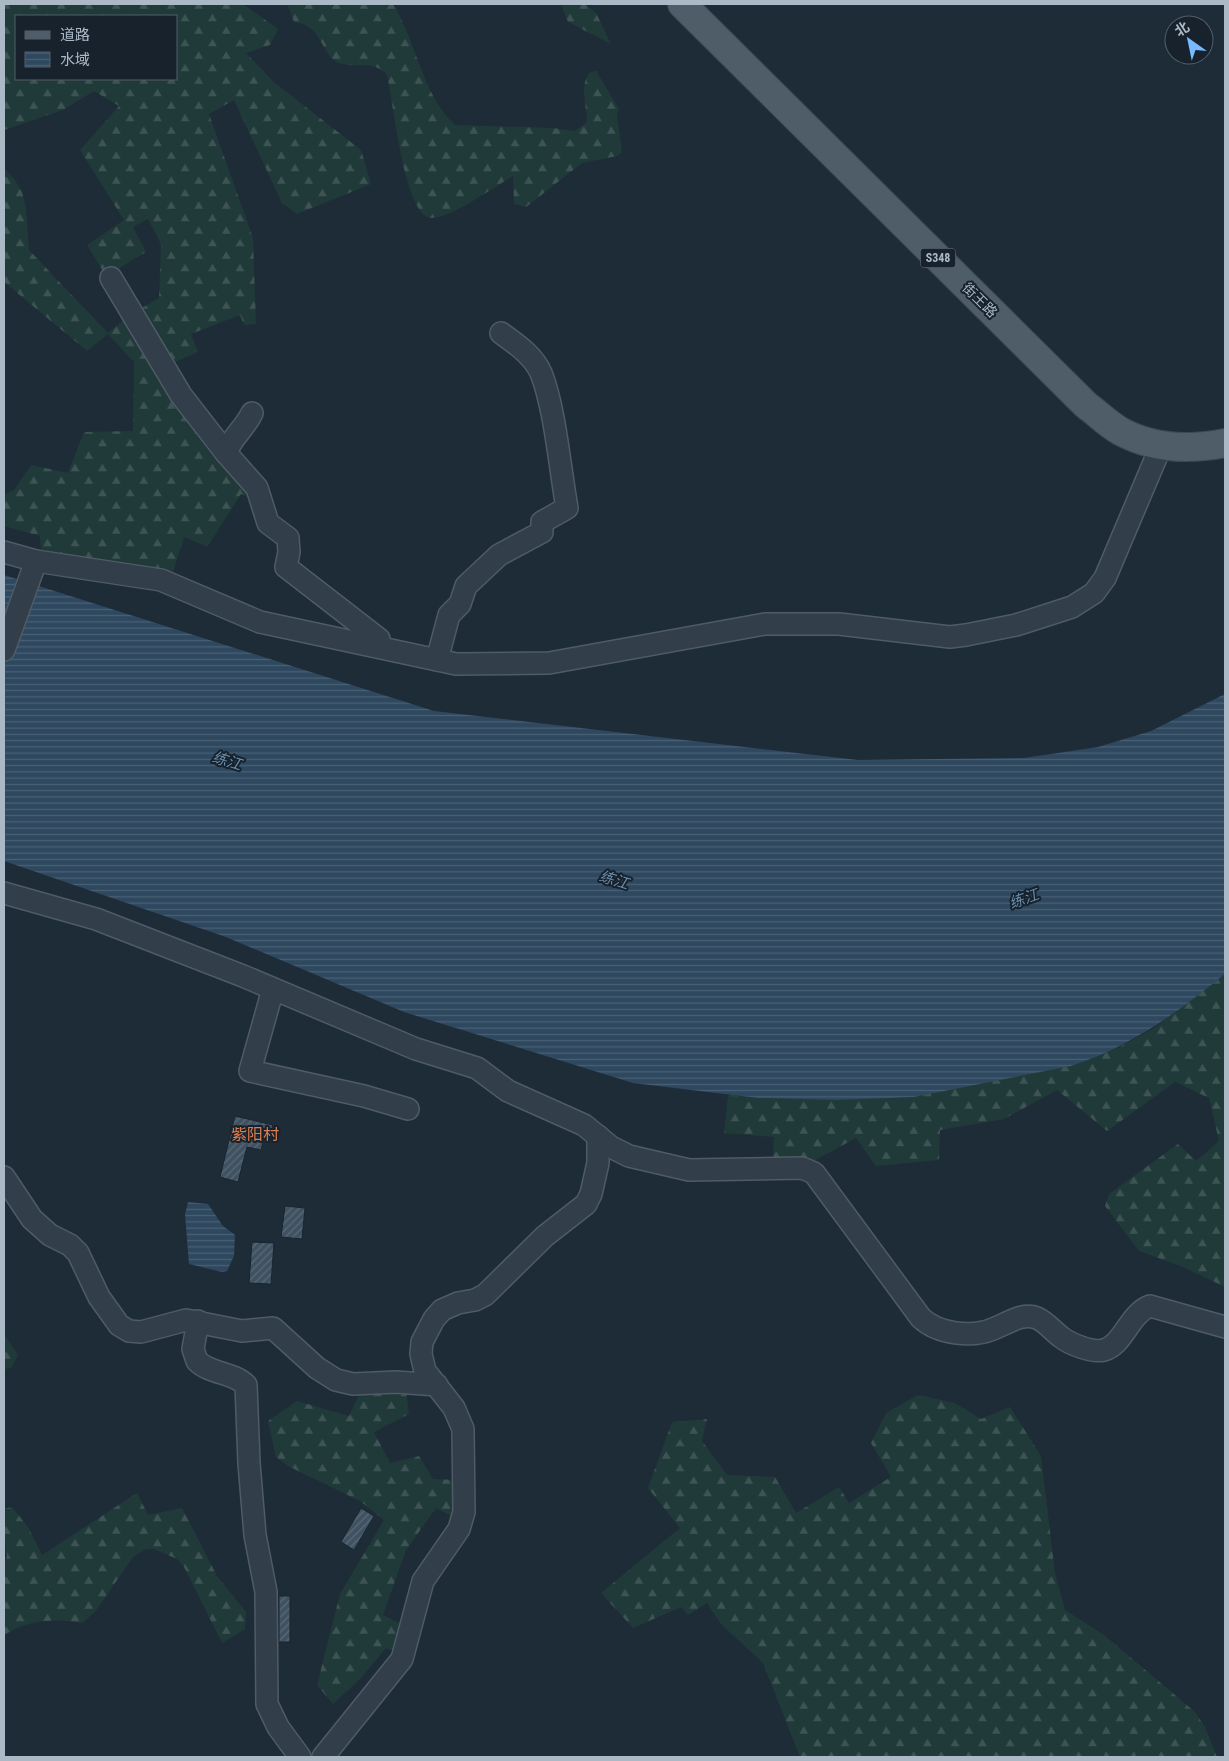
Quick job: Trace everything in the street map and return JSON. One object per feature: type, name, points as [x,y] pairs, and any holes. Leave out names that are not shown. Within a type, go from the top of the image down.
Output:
[{"type":"main road","name":"街王路","points":[[682,4],[1086,405],[1120,431],[1161,446],[1200,448],[1225,443]]},
{"type":"street","points":[[111,278],[181,395],[226,453],[257,488],[268,523],[288,538],[289,552],[286,567],[379,639],[380,647]]},
{"type":"street","points":[[437,660],[449,616],[460,604],[466,586],[499,555],[542,532],[542,522],[567,508],[550,408],[540,372],[524,350],[501,333]]},
{"type":"street","points":[[226,453],[229,444],[247,424],[252,413]]},
{"type":"street","points":[[4,552],[36,561],[161,580],[260,622],[456,664],[549,663],[765,624],[839,624],[950,637],[1016,626],[1072,607],[1087,599],[1100,586],[1161,446]]},
{"type":"street","points":[[4,650],[36,561]]},
{"type":"street","points":[[4,893],[96,919],[273,989],[416,1049],[477,1068],[508,1091],[584,1125],[611,1147],[629,1156],[689,1170],[802,1168],[808,1170],[814,1173],[921,1318],[936,1327],[958,1333],[970,1333],[992,1330],[1014,1320],[1031,1317],[1042,1321],[1067,1341],[1100,1351],[1111,1346],[1136,1315],[1150,1306],[1225,1327]]},
{"type":"street","points":[[273,989],[250,1071],[364,1096],[408,1108]]},
{"type":"street","points":[[323,1757],[402,1659],[423,1580],[456,1534],[463,1518],[463,1429],[454,1408],[425,1371],[421,1354],[422,1342],[438,1314],[452,1305],[475,1300],[485,1295],[545,1236],[586,1204],[591,1194],[598,1163],[598,1136]]},
{"type":"street","points":[[4,1177],[32,1219],[50,1235],[70,1245],[78,1253],[99,1297],[119,1326],[129,1331],[140,1332],[186,1320],[242,1331],[273,1328],[317,1368],[336,1380],[353,1384],[396,1382],[437,1385]]},
{"type":"street","points":[[198,1321],[193,1349],[197,1361],[207,1368],[241,1380],[246,1385],[254,1526],[266,1592],[267,1704],[278,1727],[300,1757]]},
{"type":"green space","points":[[4,4],[243,4],[278,29],[270,45],[246,53],[275,83],[361,150],[371,184],[297,214],[282,203],[234,100],[209,114],[253,238],[256,324],[244,325],[240,315],[191,334],[198,352],[166,366],[135,312],[159,298],[161,244],[148,219],[133,227],[146,252],[106,276],[87,245],[124,220],[80,150],[119,106],[94,91],[63,110],[4,130]]},
{"type":"green space","points":[[287,4],[393,4],[408,34],[434,98],[455,125],[553,128],[575,131],[587,122],[584,85],[589,73],[596,71],[619,109],[617,116],[622,152],[617,156],[582,163],[526,207],[514,204],[513,176],[451,213],[432,218],[422,213],[414,199],[407,179],[401,156],[387,75],[376,67],[345,65],[334,60],[326,51],[317,35],[309,27],[294,22]]},
{"type":"green space","points":[[561,4],[585,4],[596,13],[611,44],[568,22]]},
{"type":"green space","points":[[4,168],[15,180],[22,192],[26,207],[29,250],[108,333],[130,315],[251,498],[241,494],[207,547],[184,537],[173,572],[41,551],[40,536],[4,526],[4,495],[14,490],[31,465],[68,473],[84,432],[133,431],[134,362],[108,334],[87,351],[4,282]]},
{"type":"green space","points":[[1225,974],[1225,1287],[1183,1267],[1139,1251],[1105,1206],[1109,1194],[1178,1144],[1196,1161],[1219,1141],[1209,1098],[1175,1082],[1107,1131],[1057,1090],[1004,1119],[940,1130],[939,1160],[876,1166],[856,1138],[810,1163],[773,1158],[774,1137],[724,1133],[728,1095],[758,1098],[1071,1066],[1121,1046],[1154,1028]]},
{"type":"green space","points":[[4,1334],[18,1355],[11,1368],[4,1369]]},
{"type":"green space","points":[[406,1390],[409,1414],[374,1432],[390,1463],[419,1456],[433,1479],[460,1480],[459,1520],[436,1508],[406,1550],[383,1615],[403,1625],[397,1652],[386,1648],[360,1679],[333,1704],[317,1685],[340,1594],[384,1520],[360,1501],[288,1466],[276,1457],[268,1421],[297,1401],[349,1416],[360,1392]]},
{"type":"green space","points":[[918,1395],[955,1403],[981,1419],[1010,1407],[1041,1456],[1055,1573],[1065,1610],[1104,1635],[1195,1712],[1205,1727],[1217,1757],[800,1757],[763,1663],[721,1624],[707,1603],[688,1615],[681,1607],[633,1628],[601,1593],[680,1528],[648,1488],[672,1422],[707,1419],[702,1441],[727,1475],[775,1477],[796,1513],[839,1487],[849,1503],[891,1477],[871,1443],[886,1413]]},
{"type":"green space","points":[[137,1493],[148,1515],[182,1508],[217,1576],[246,1612],[245,1629],[222,1643],[183,1565],[177,1559],[154,1549],[146,1549],[133,1557],[95,1612],[82,1623],[52,1621],[32,1623],[4,1635],[4,1568],[7,1555],[4,1539],[4,1509],[12,1507],[28,1527],[42,1555]]},
{"type":"water","name":"练江","points":[[4,575],[434,711],[858,760],[1024,758],[1098,747],[1151,731],[1225,694],[1225,974],[1152,1028],[1093,1058],[1071,1066],[914,1097],[838,1100],[758,1098],[633,1083],[404,1012],[226,937],[4,861]]},
{"type":"water","points":[[188,1202],[208,1204],[223,1226],[235,1235],[234,1256],[227,1271],[222,1272],[189,1264],[185,1214]]},
{"type":"building","points":[[235,1116],[273,1125],[269,1140],[264,1139],[261,1150],[247,1147],[238,1182],[220,1177]]},
{"type":"building","points":[[285,1206],[305,1208],[302,1239],[281,1237]]},
{"type":"building","points":[[252,1242],[274,1243],[271,1284],[249,1283]]},
{"type":"building","points":[[361,1508],[374,1516],[354,1550],[341,1542]]},
{"type":"building","points":[[279,1596],[290,1596],[290,1642],[279,1642]]},
{"type":"district","name":"紫阳村","points":[[255,1134]]}]
